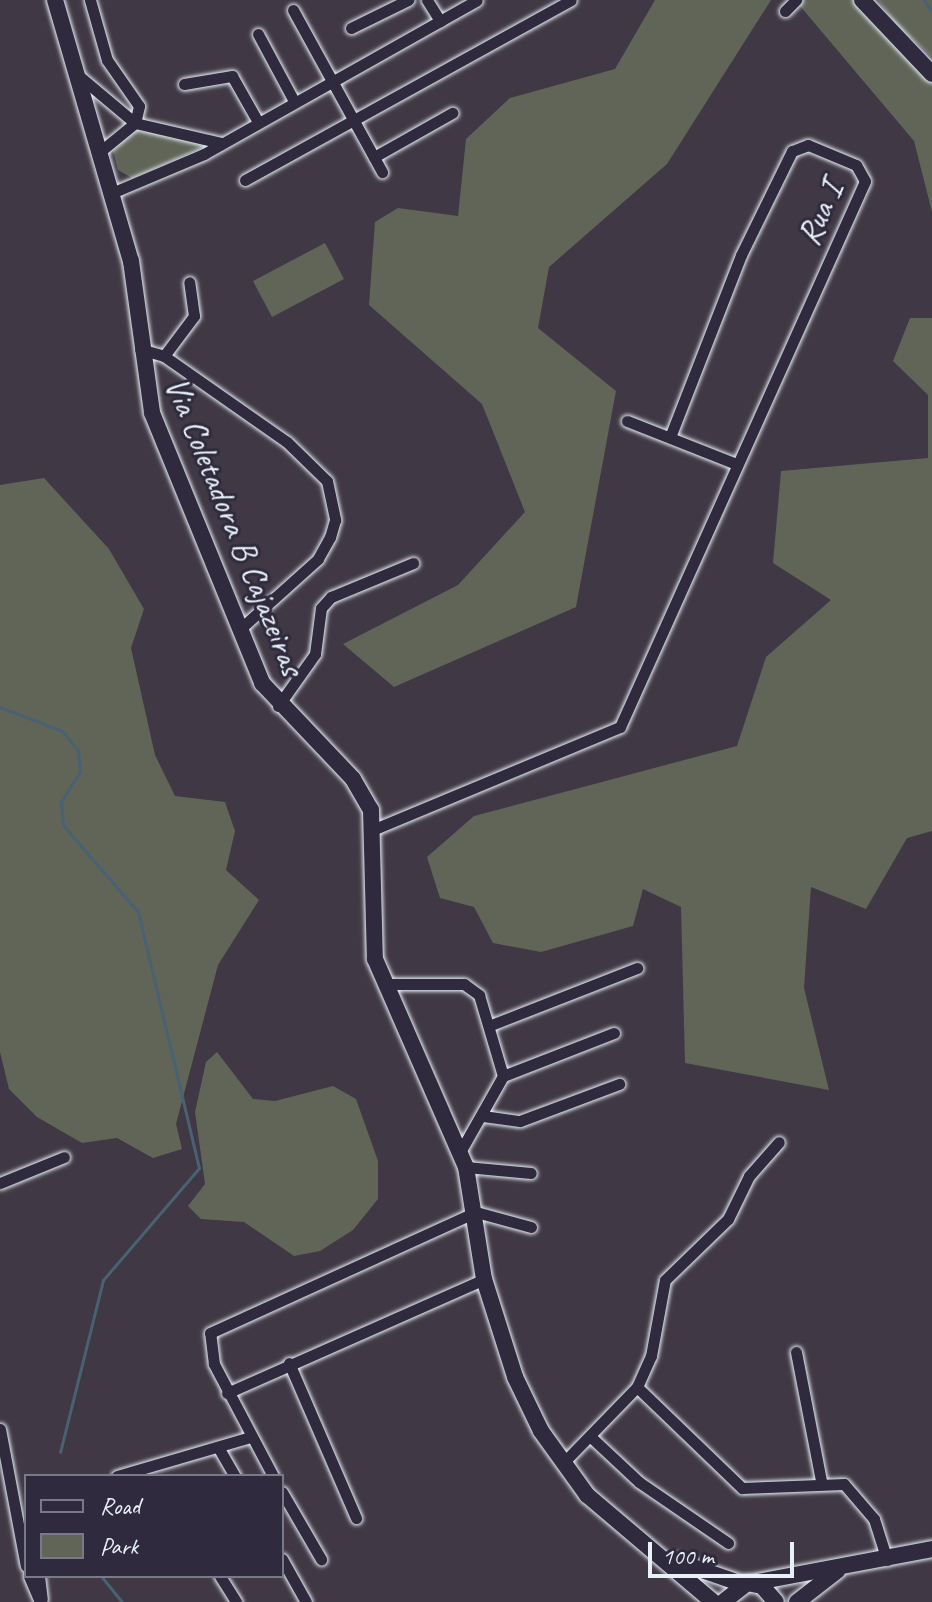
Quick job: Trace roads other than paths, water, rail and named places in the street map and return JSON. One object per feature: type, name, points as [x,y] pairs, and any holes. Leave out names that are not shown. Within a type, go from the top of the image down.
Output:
[{"type":"main road","name":"Via Coletadora B Cajazeiras","points":[[55,0],[109,174],[135,282],[147,399],[240,629],[277,706],[353,779],[377,828],[373,944],[384,984],[420,1049],[463,1159],[476,1212],[484,1279],[527,1406],[563,1463],[606,1514],[713,1602]]},
{"type":"main road","points":[[862,0],[932,74]]},
{"type":"main road","points":[[723,1602],[747,1584],[887,1560],[932,1549]]},
{"type":"main road","name":"Via Coletadora B Cajazeiras","points":[[656,1553],[747,1584]]},
{"type":"main road","points":[[797,1602],[841,1568]]},
{"type":"main road","points":[[747,1584],[776,1602]]},
{"type":"street","points":[[90,0],[107,60],[139,106],[135,123],[102,150]]},
{"type":"street","points":[[351,28],[408,0]]},
{"type":"street","points":[[427,0],[440,21]]},
{"type":"street","points":[[114,192],[221,143],[477,0]]},
{"type":"street","points":[[245,180],[571,0]]},
{"type":"street","points":[[785,11],[796,0]]},
{"type":"street","points":[[293,10],[382,172]]},
{"type":"street","points":[[258,34],[294,101]]},
{"type":"street","points":[[77,74],[135,123],[221,143]]},
{"type":"street","points":[[184,84],[228,75],[238,86],[258,122]]},
{"type":"street","points":[[374,157],[452,113]]},
{"type":"street","name":"Rua I","points":[[377,828],[616,731],[865,181],[856,165],[808,145],[792,151],[713,322],[670,437]]},
{"type":"street","points":[[164,356],[194,316],[189,282]]},
{"type":"street","points":[[140,349],[164,356],[305,457],[333,501],[335,520],[318,559],[240,629]]},
{"type":"street","points":[[627,421],[736,464]]},
{"type":"street","points":[[277,706],[315,654],[321,608],[331,597],[413,563]]},
{"type":"street","points":[[491,1025],[637,968]]},
{"type":"street","points":[[384,984],[464,984],[479,995],[491,1025],[503,1076],[463,1159],[531,1173]]},
{"type":"street","points":[[503,1076],[614,1033]]},
{"type":"street","points":[[483,1116],[520,1121],[619,1084]]},
{"type":"street","points":[[563,1463],[593,1439],[637,1387],[651,1356],[665,1280],[728,1219],[749,1176],[779,1142]]},
{"type":"street","points":[[0,1183],[64,1157]]},
{"type":"street","points":[[272,1474],[227,1393],[208,1350],[220,1325],[476,1212],[531,1227]]},
{"type":"street","points":[[227,1393],[484,1279]]},
{"type":"street","points":[[796,1352],[821,1481]]},
{"type":"street","points":[[289,1363],[356,1518]]},
{"type":"street","points":[[637,1387],[742,1488],[837,1481],[861,1500],[887,1560]]},
{"type":"street","points":[[0,1429],[24,1555]]},
{"type":"street","points":[[133,1474],[157,1471],[250,1437]]},
{"type":"street","points":[[593,1439],[639,1482],[728,1543]]},
{"type":"street","points":[[218,1447],[234,1474]]},
{"type":"street","points":[[284,1495],[321,1559]]},
{"type":"street","points":[[284,1563],[306,1602]]},
{"type":"street","points":[[30,1578],[42,1602]]},
{"type":"street","points":[[39,1578],[42,1602]]},
{"type":"street","points":[[221,1578],[236,1602]]},
{"type":"waterway","points":[[924,0],[932,11]]},
{"type":"waterway","points":[[0,707],[62,731],[78,750],[80,772],[61,801],[63,825],[138,912],[199,1168],[103,1280],[60,1452]]},
{"type":"waterway","points":[[103,1578],[122,1602]]}]
